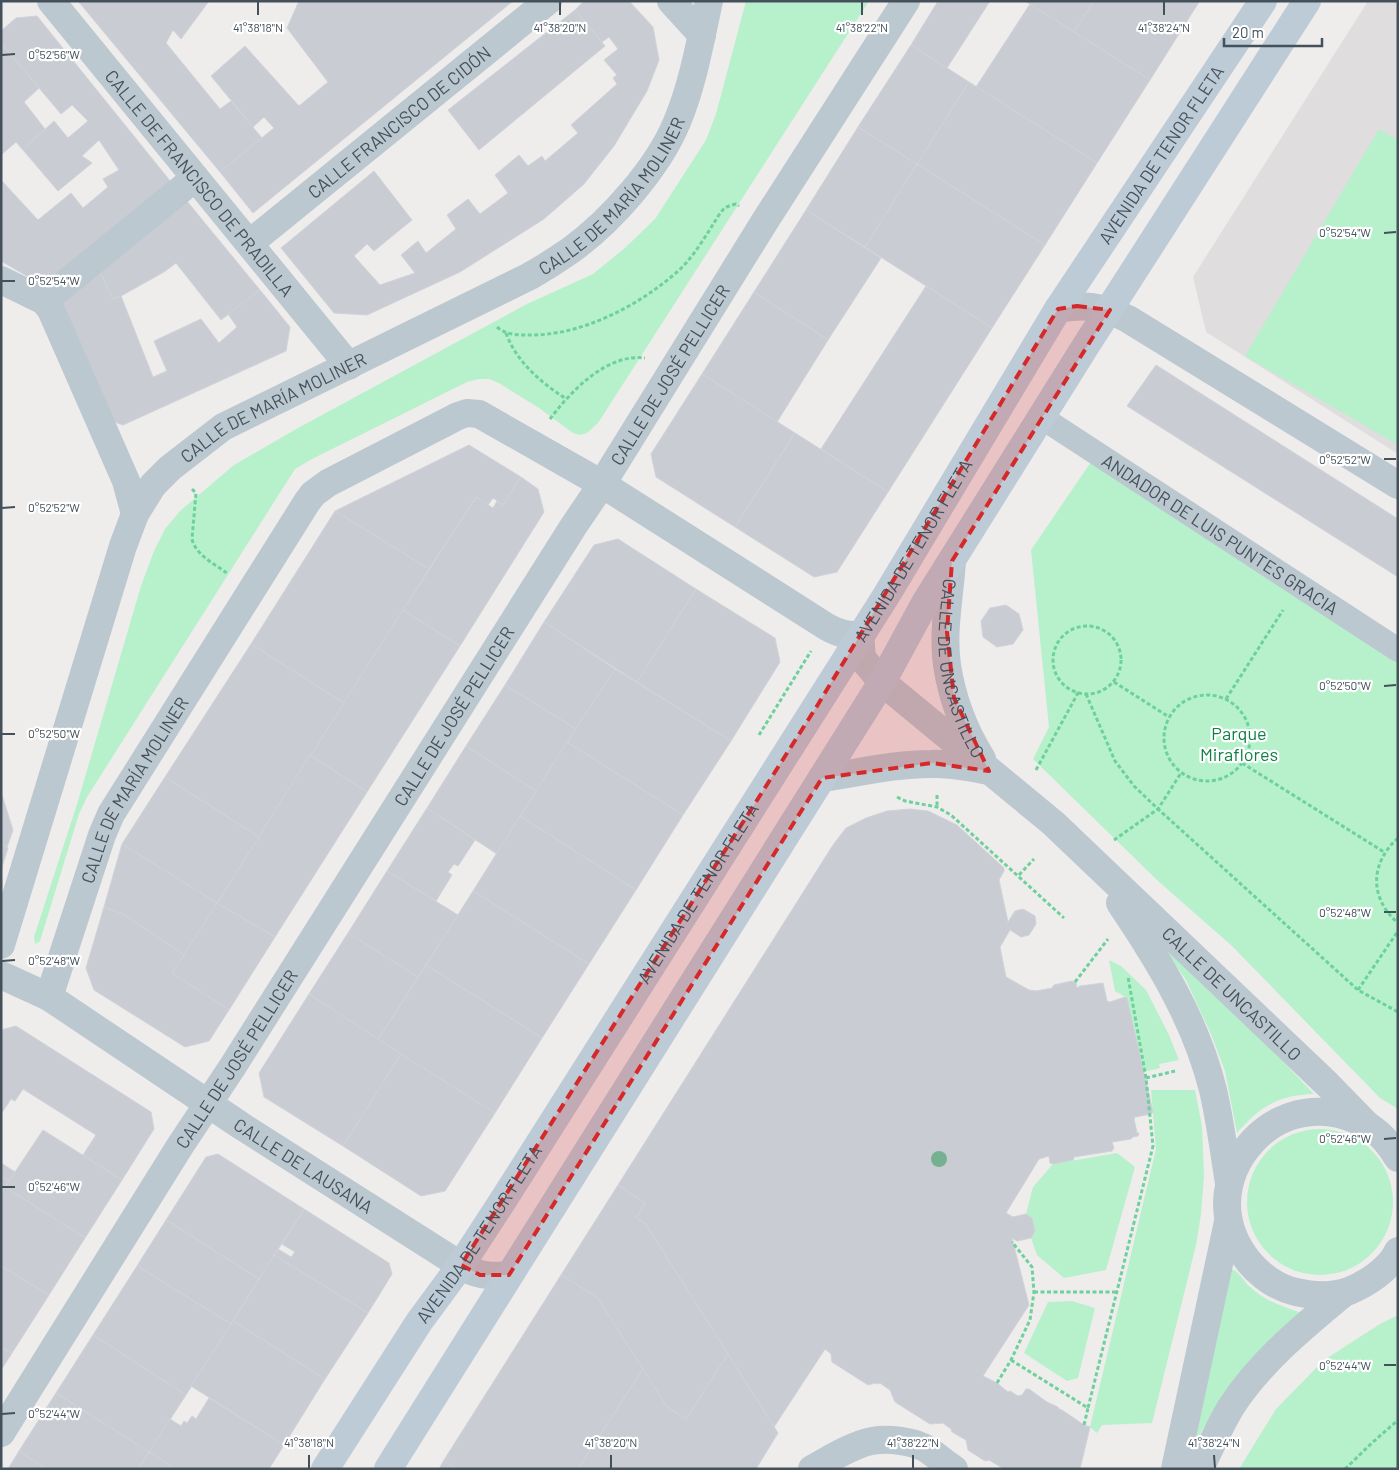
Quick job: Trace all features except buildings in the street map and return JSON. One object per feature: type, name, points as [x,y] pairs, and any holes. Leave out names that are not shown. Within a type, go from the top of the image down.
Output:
[{"type":"main road","name":"AVENIDA DE TENOR FLETA","points":[[325,1469],[418,1322],[461,1265],[508,1194],[817,706],[891,587],[1058,309],[1263,1]]},
{"type":"main road","points":[[388,1469],[882,682],[925,603],[1041,417],[1307,1]]},
{"type":"street","name":"CALLE DE FRANCISCO DE PRADILLA","points":[[51,1],[349,366]]},
{"type":"street","name":"CALLE FRANCISCO DE CIDÓN","points":[[250,243],[548,1]]},
{"type":"street","points":[[671,1],[702,35]]},
{"type":"street","name":"CALLE DE MARÍA MOLINER","points":[[1,945],[120,555],[136,514],[154,485],[170,468],[223,427],[530,276],[572,249],[594,231],[629,196],[660,154],[677,123],[688,91],[709,1]]},
{"type":"street","name":"CALLE DE JOSÉ PELLICER","points":[[1,1432],[602,484],[765,221],[906,1]]},
{"type":"street","points":[[44,301],[196,178]]},
{"type":"street","points":[[1,280],[44,301],[58,322],[126,481],[136,514]]},
{"type":"street","points":[[1058,309],[1076,306],[1110,310],[1154,334],[1398,485]]},
{"type":"street","name":"CALLE DE MARÍA MOLINER","points":[[48,997],[102,835],[111,814],[313,494],[328,483],[458,416],[467,413],[479,414],[488,418],[602,484],[827,627],[841,634],[850,636],[860,635]]},
{"type":"street","name":"ANDADOR DE LUIS PUNTES GRACIA","points":[[1041,417],[1398,650]]},
{"type":"street","name":"CALLE DE UNCASTILLO","points":[[952,560],[947,632],[947,664],[954,698],[965,727],[989,771]]},
{"type":"street","name":"CALLE DE UNCASTILLO","points":[[860,635],[862,658],[882,682],[1053,823],[1388,1144]]},
{"type":"street","name":"CALLE DE UNCASTILLO","points":[[822,778],[881,768],[932,764],[958,765],[989,771]]},
{"type":"street","name":"CALLE DE UNCASTILLO","points":[[1091,860],[1143,937],[1184,1009],[1199,1046],[1212,1089],[1229,1186]]},
{"type":"street","name":"CALLE DE LAUSANA","points":[[1,975],[48,997],[208,1104],[461,1265],[480,1275],[493,1277],[509,1275]]},
{"type":"street","points":[[1388,1144],[1342,1114],[1312,1112],[1283,1119],[1258,1135],[1239,1158],[1229,1186],[1227,1204],[1229,1221],[1239,1249],[1258,1273],[1284,1289],[1313,1296],[1344,1293],[1387,1273],[1398,1251]]},
{"type":"street","points":[[1174,1469],[1229,1221]]},
{"type":"street","points":[[1200,1469],[1232,1406],[1252,1380],[1276,1352],[1297,1332],[1344,1293]]},
{"type":"street","points":[[812,1469],[846,1451],[872,1441],[911,1443],[926,1449],[954,1469]]},
{"type":"path","points":[[494,325],[506,333],[516,335],[553,335],[608,316],[642,297],[678,272],[724,209],[736,204],[743,208]]},
{"type":"path","points":[[506,333],[509,342],[536,377],[565,398]]},
{"type":"path","points":[[548,421],[565,398],[580,384],[598,372],[618,361],[634,356],[651,361]]},
{"type":"path","points":[[190,488],[196,493],[193,545],[206,558],[234,578]]},
{"type":"path","points":[[1226,699],[1298,586]]},
{"type":"path","points":[[1092,626],[1106,631],[1116,641],[1121,654],[1120,669],[1114,682],[1101,691],[1086,694],[1069,689],[1057,676],[1053,659],[1056,645],[1065,633],[1078,627],[1092,626]]},
{"type":"path","points":[[1114,682],[1169,717]]},
{"type":"path","points":[[1021,797],[1079,692]]},
{"type":"path","points":[[1086,694],[1115,761],[1134,786],[1358,990],[1398,1012]]},
{"type":"path","points":[[1211,695],[1226,699],[1240,711],[1248,727],[1250,739],[1248,752],[1242,763],[1230,775],[1214,780],[1196,780],[1181,773],[1171,761],[1165,747],[1164,732],[1169,717],[1180,704],[1194,697],[1211,695]]},
{"type":"path","points":[[1242,763],[1384,852]]},
{"type":"path","points":[[1091,860],[1158,809],[1181,773]]},
{"type":"path","points":[[892,795],[905,802],[937,807],[951,815],[1064,918]]},
{"type":"path","points":[[1398,838],[1384,852],[1378,867],[1376,884],[1380,901],[1388,915],[1398,923]]},
{"type":"path","points":[[1019,875],[1034,859]]},
{"type":"path","points":[[1358,990],[1398,931]]},
{"type":"path","points":[[1075,982],[1109,938]]},
{"type":"path","points":[[1084,1425],[1153,1146],[1146,1078],[1129,978]]},
{"type":"path","points":[[1146,1078],[1162,1074]]},
{"type":"path","points":[[997,1383],[1011,1360],[1030,1320],[1034,1292],[1032,1267],[1012,1242]]},
{"type":"path","points":[[1034,1292],[1117,1292]]},
{"type":"path","points":[[1011,1360],[1088,1408]]},
{"type":"path","points":[[1345,1469],[1398,1420]]},
{"type":"highlighted area","points":[[1077,306],[1110,310],[952,561],[947,632],[954,698],[989,771],[932,763],[822,778],[509,1275],[480,1275],[461,1265],[817,706],[1058,309]]},
{"type":"shaded area","points":[[1368,1],[1398,1],[1398,454],[1206,332],[1193,277]]},
{"type":"green space","points":[[746,1],[869,1],[598,423],[587,433],[580,435],[573,433],[539,408],[499,383],[489,379],[479,379],[467,382],[295,469],[87,797],[79,814],[40,941],[35,944],[34,937],[78,801],[141,586],[154,551],[165,529],[180,511],[234,465],[298,428],[527,304],[593,274],[626,247],[655,219],[706,140],[716,114]]},
{"type":"green space","points":[[1379,129],[1398,140],[1398,445],[1245,356]]},
{"type":"green space","name":"Parque Miraflores","points":[[1091,462],[1398,662],[1398,1109],[1380,1098],[1232,946],[1157,880],[1033,759],[1049,727],[1031,550]]},
{"type":"green space","points":[[1157,938],[1269,1047],[1314,1094],[1290,1097],[1271,1104],[1262,1109],[1237,1133],[1225,1071],[1211,1034],[1186,980]]},
{"type":"green space","points":[[1109,960],[1121,966],[1146,990],[1169,1035],[1179,1060],[1159,1064],[1160,1068],[1143,1072],[1127,998],[1115,991]]},
{"type":"green space","points":[[1151,1090],[1195,1090],[1202,1126],[1204,1176],[1201,1214],[1196,1245],[1152,1423],[1102,1425],[1097,1433],[1090,1427],[1156,1149]]},
{"type":"green space","points":[[1320,1129],[1348,1135],[1371,1151],[1387,1174],[1393,1202],[1387,1230],[1371,1253],[1348,1269],[1320,1275],[1292,1269],[1269,1253],[1253,1230],[1247,1202],[1253,1174],[1269,1151],[1292,1135]]},
{"type":"green space","points":[[1117,1153],[1135,1167],[1106,1270],[1064,1278],[1037,1255],[1031,1238],[1035,1231],[1032,1218],[1026,1214],[1033,1187],[1053,1164]]},
{"type":"green space","points":[[1232,1269],[1266,1299],[1300,1314],[1272,1337],[1239,1375],[1202,1430],[1194,1451],[1190,1451],[1229,1270]]},
{"type":"green space","points":[[1072,1301],[1095,1308],[1078,1378],[1067,1381],[1024,1353],[1048,1302]]},
{"type":"green space","points":[[1398,1315],[1398,1469],[1239,1469],[1276,1409],[1324,1360],[1380,1324]]}]
